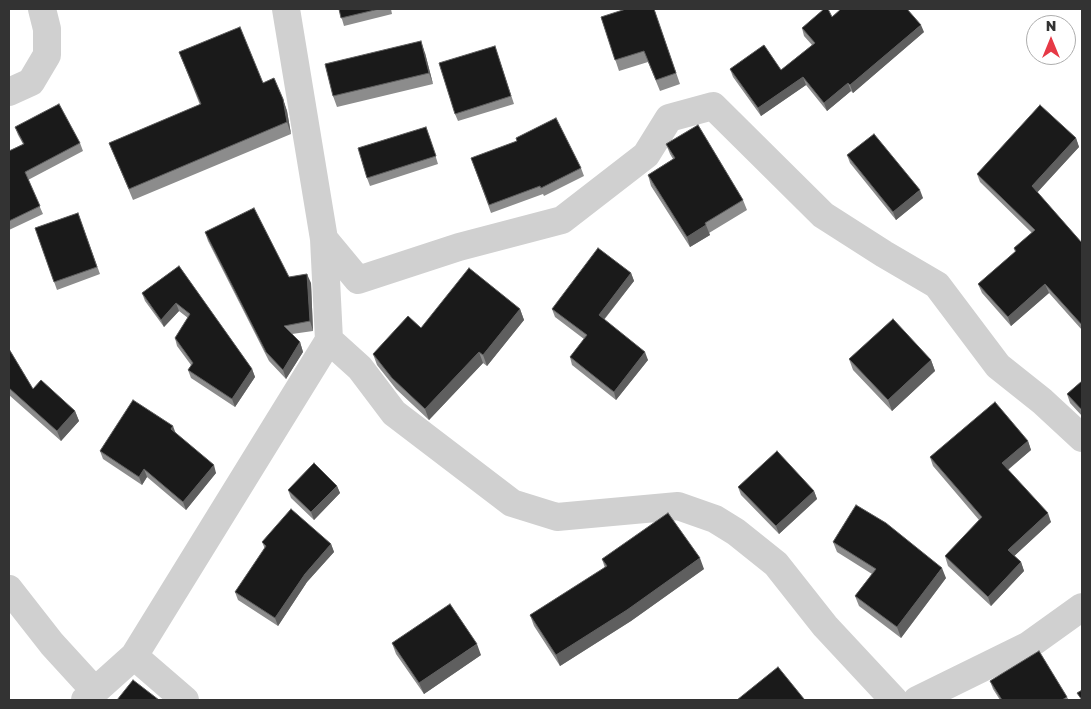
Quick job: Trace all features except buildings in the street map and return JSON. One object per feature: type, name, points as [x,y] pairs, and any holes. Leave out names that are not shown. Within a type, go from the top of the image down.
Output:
[{"type":"street","points":[[9,92],[31,82],[47,55],[47,29],[42,9]]},
{"type":"street","points":[[9,589],[90,696],[134,656],[329,340],[324,239],[286,9]]},
{"type":"street","points":[[324,239],[358,280],[459,248],[562,220],[646,155],[669,118],[713,106],[823,215],[884,254],[937,284],[998,366],[1042,400],[1082,438]]},
{"type":"street","points":[[329,340],[360,368],[394,413],[512,502],[557,517],[678,506],[715,519],[736,532],[776,564],[825,626],[894,700]]},
{"type":"street","points":[[917,700],[1028,645],[1082,607]]},
{"type":"street","points":[[134,656],[185,700]]}]
